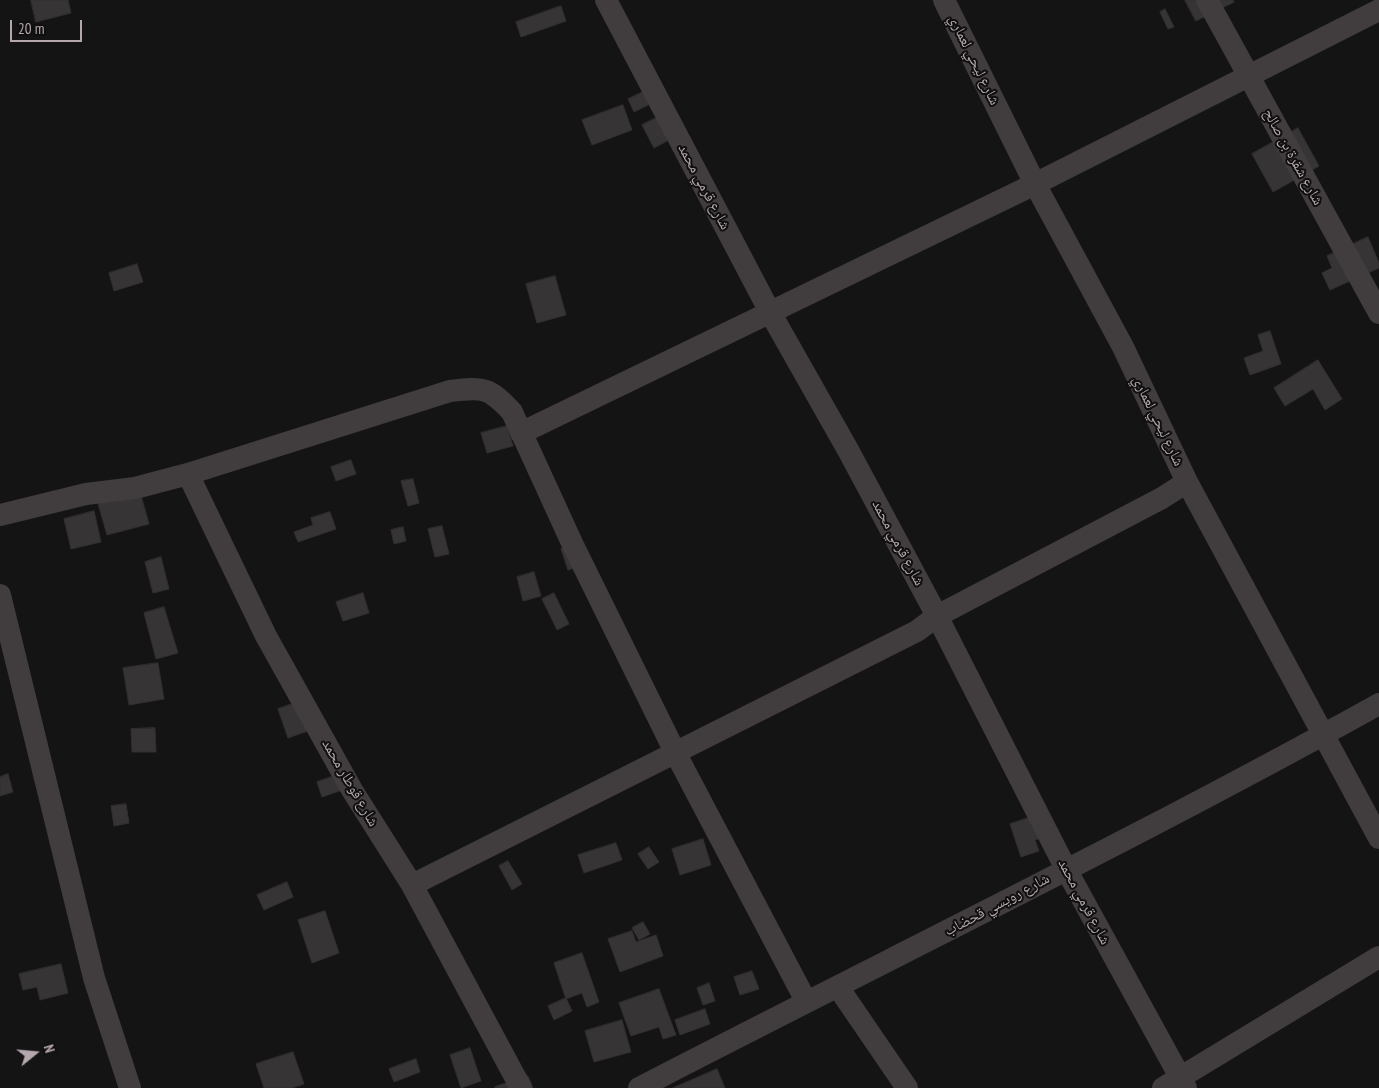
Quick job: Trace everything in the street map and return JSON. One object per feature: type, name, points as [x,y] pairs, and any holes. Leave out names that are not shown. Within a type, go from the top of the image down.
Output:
[{"type":"street","name":"شارع قرمي محمد","points":[[606,0],[771,314],[848,450],[937,616],[1177,1084]]},
{"type":"street","name":"شارع ليحي لعماري","points":[[944,0],[1035,184],[1123,347],[1187,482],[1379,838]]},
{"type":"street","name":"شارع شقرة بن صالح","points":[[1207,0],[1379,313]]},
{"type":"street","points":[[521,433],[771,314],[1035,184],[1249,78],[1379,10]]},
{"type":"street","points":[[0,515],[86,494],[135,488],[188,474],[450,391],[475,388],[496,394],[512,412],[676,754],[806,1001]]},
{"type":"street","name":"شارع قوطار محمد","points":[[188,474],[266,636],[352,790],[412,885],[521,1088]]},
{"type":"street","points":[[412,885],[676,754],[916,631],[937,616],[1162,498],[1187,482]]},
{"type":"street","points":[[0,595],[94,978],[130,1088]]},
{"type":"street","name":"شارع رويسي قحضاب","points":[[639,1088],[806,1001],[838,987],[1323,735],[1379,704]]},
{"type":"street","points":[[1177,1084],[1379,957]]},
{"type":"street","points":[[838,987],[906,1088]]},
{"type":"building","points":[[31,0],[68,0],[71,13],[36,22]]},
{"type":"building","points":[[1185,0],[1233,0],[1234,2],[1196,21]]},
{"type":"building","points":[[561,6],[566,21],[521,37],[516,22]]},
{"type":"building","points":[[1165,9],[1174,27],[1168,29],[1160,12]]},
{"type":"building","points":[[656,86],[662,98],[634,112],[628,99]]},
{"type":"building","points":[[623,105],[632,130],[592,145],[582,120]]},
{"type":"building","points":[[666,113],[678,135],[654,148],[642,125]]},
{"type":"building","points":[[1298,128],[1319,166],[1273,192],[1252,154]]},
{"type":"building","points":[[1368,237],[1379,263],[1379,268],[1330,290],[1322,273],[1332,268],[1327,256]]},
{"type":"building","points":[[137,264],[143,282],[114,291],[109,273]]},
{"type":"building","points":[[555,276],[566,315],[537,323],[526,284]]},
{"type":"building","points":[[1270,331],[1281,364],[1250,375],[1244,358],[1263,351],[1258,335]]},
{"type":"building","points":[[1318,360],[1342,399],[1325,410],[1313,389],[1285,406],[1274,388]]},
{"type":"building","points":[[507,426],[513,446],[487,453],[481,433]]},
{"type":"building","points":[[351,460],[356,474],[336,481],[331,467]]},
{"type":"building","points":[[413,479],[419,503],[408,506],[401,481]]},
{"type":"building","points":[[139,488],[149,524],[107,535],[97,500]]},
{"type":"building","points":[[94,511],[101,542],[71,549],[64,519]]},
{"type":"building","points":[[330,512],[336,529],[298,542],[294,532],[313,525],[311,518]]},
{"type":"building","points":[[442,526],[449,554],[435,557],[428,529]]},
{"type":"building","points":[[403,527],[406,541],[394,544],[391,530]]},
{"type":"building","points":[[575,544],[583,565],[568,570],[561,549]]},
{"type":"building","points":[[161,557],[169,589],[153,593],[145,562]]},
{"type":"building","points":[[534,572],[541,596],[523,601],[517,577]]},
{"type":"building","points":[[363,593],[369,613],[343,621],[336,602]]},
{"type":"building","points":[[554,593],[569,624],[557,630],[542,599]]},
{"type":"building","points":[[164,607],[178,653],[156,659],[144,613]]},
{"type":"building","points":[[158,663],[164,699],[129,705],[123,668]]},
{"type":"building","points":[[298,702],[308,731],[288,738],[278,709]]},
{"type":"building","points":[[155,728],[156,752],[132,752],[131,729]]},
{"type":"building","points":[[346,772],[351,787],[322,797],[317,782]]},
{"type":"building","points":[[8,774],[13,792],[0,796],[0,777]]},
{"type":"building","points":[[126,804],[129,823],[114,826],[111,806]]},
{"type":"building","points":[[1044,813],[1051,834],[1035,840],[1039,851],[1021,857],[1010,824]]},
{"type":"building","points":[[703,839],[711,865],[680,875],[672,849]]},
{"type":"building","points":[[616,843],[622,860],[584,873],[578,855]]},
{"type":"building","points":[[649,847],[659,862],[648,869],[638,854]]},
{"type":"building","points":[[508,861],[522,884],[512,890],[499,866]]},
{"type":"building","points":[[287,882],[293,897],[264,910],[257,895]]},
{"type":"building","points":[[325,911],[339,953],[312,963],[298,920]]},
{"type":"building","points":[[643,922],[650,934],[639,940],[632,928]]},
{"type":"building","points":[[632,931],[636,942],[656,935],[663,956],[620,972],[608,939]]},
{"type":"building","points":[[582,953],[599,1002],[587,1007],[582,993],[566,999],[554,963]]},
{"type":"building","points":[[61,964],[68,993],[40,1000],[37,987],[23,990],[19,974]]},
{"type":"building","points":[[752,971],[759,989],[740,995],[734,977]]},
{"type":"building","points":[[709,983],[715,1001],[703,1005],[697,988]]},
{"type":"building","points":[[659,989],[676,1035],[663,1039],[659,1027],[631,1036],[619,1003]]},
{"type":"building","points":[[566,998],[572,1011],[554,1020],[548,1006]]},
{"type":"building","points":[[705,1009],[710,1024],[680,1035],[675,1020]]},
{"type":"building","points":[[622,1020],[631,1052],[594,1062],[585,1031]]},
{"type":"building","points":[[470,1048],[481,1081],[461,1088],[450,1055]]},
{"type":"building","points":[[293,1052],[304,1084],[292,1088],[264,1088],[256,1064]]},
{"type":"building","points":[[416,1059],[420,1072],[394,1082],[389,1069]]},
{"type":"building","points":[[717,1069],[725,1088],[673,1088]]},
{"type":"building","points":[[528,1076],[533,1088],[495,1088],[495,1087]]}]
